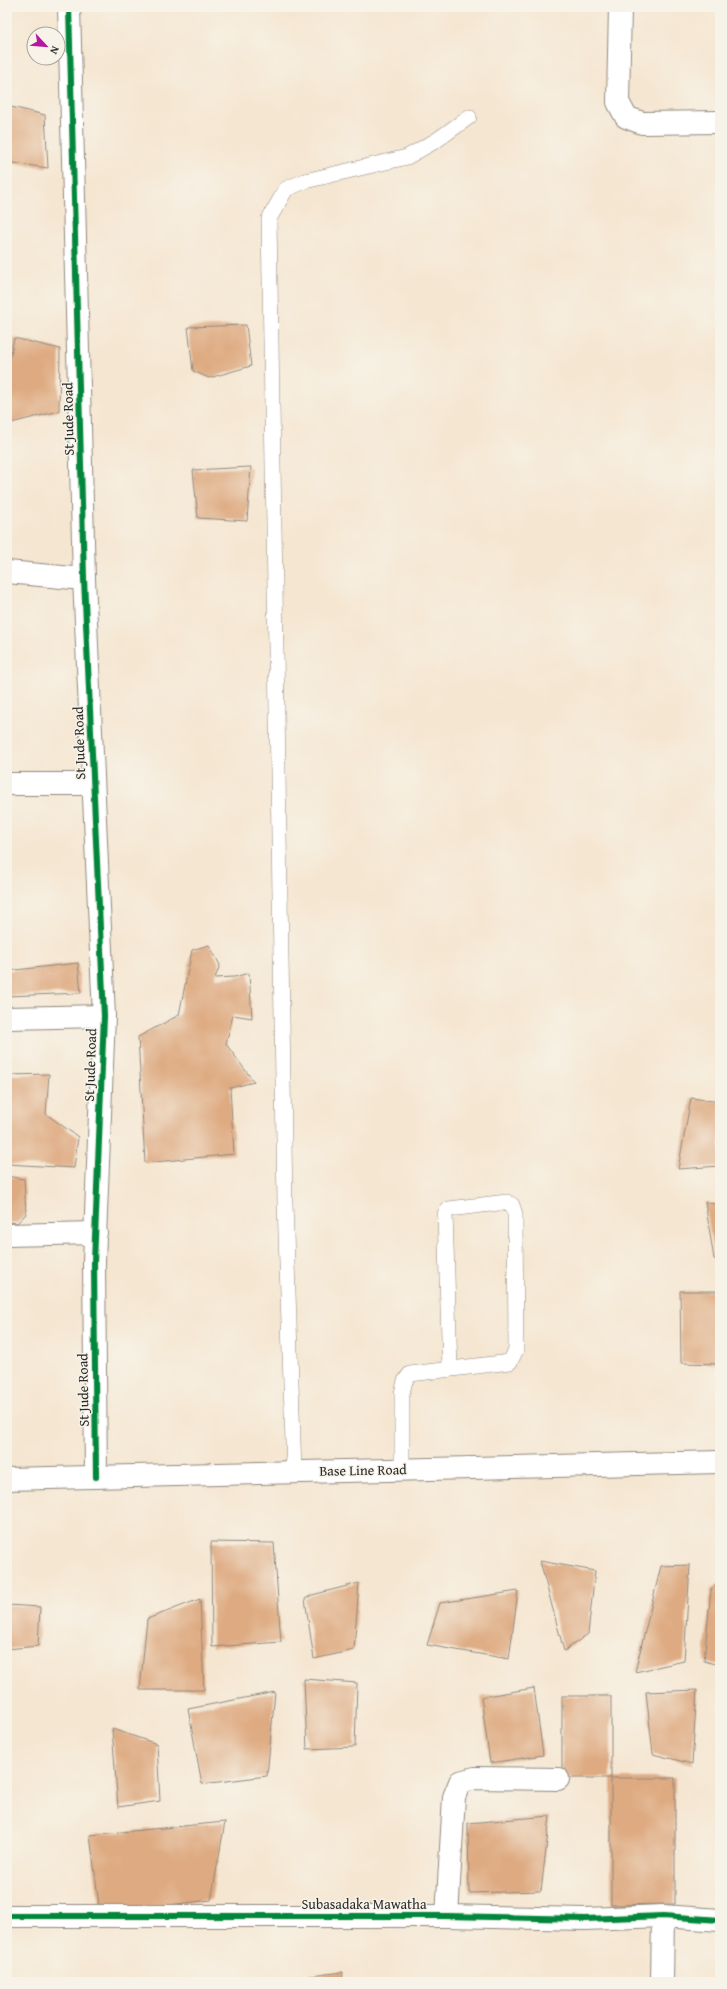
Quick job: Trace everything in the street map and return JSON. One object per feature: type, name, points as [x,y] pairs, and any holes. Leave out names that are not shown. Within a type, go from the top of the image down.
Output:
[{"type":"street","name":"St Jude Road","points":[[69,7],[84,579],[92,784],[104,1016],[94,1270],[96,1477]]},
{"type":"street","points":[[620,7],[618,102],[626,117],[642,123],[720,122]]},
{"type":"street","points":[[7,572],[84,579]]},
{"type":"street","points":[[7,784],[92,784]]},
{"type":"street","points":[[7,1018],[104,1016]]},
{"type":"street","points":[[7,1234],[96,1233]]},
{"type":"street","name":"Base Line Road","points":[[7,1479],[720,1462]]},
{"type":"street","points":[[447,1916],[454,1797],[460,1782],[475,1778],[558,1779]]},
{"type":"street","name":"Subasadaka Mawatha","points":[[7,1916],[447,1916],[585,1919],[663,1916],[720,1920]]},
{"type":"street","points":[[662,1982],[663,1916]]},
{"type":"lane","points":[[294,1472],[285,1195],[269,219],[286,189],[305,181],[407,157],[437,140],[469,117]]},
{"type":"lane","points":[[402,1470],[402,1393],[405,1381],[410,1374],[510,1362],[516,1350],[515,1214],[512,1205],[508,1202],[449,1209],[445,1214],[450,1369]]},
{"type":"building","points":[[7,106],[45,115],[48,168],[13,163],[7,159]]},
{"type":"building","points":[[246,325],[251,366],[209,378],[193,371],[188,327]]},
{"type":"building","points":[[14,338],[60,349],[59,411],[7,424],[7,375]]},
{"type":"building","points":[[251,467],[247,521],[198,518],[193,470]]},
{"type":"building","points":[[209,945],[220,965],[215,978],[234,977],[249,973],[252,1018],[233,1015],[226,1044],[254,1082],[230,1088],[234,1154],[145,1163],[138,1037],[179,1015],[192,950]]},
{"type":"building","points":[[78,963],[81,993],[7,996],[7,971]]},
{"type":"building","points":[[49,1074],[46,1114],[78,1137],[74,1168],[7,1164],[7,1075]]},
{"type":"building","points":[[691,1098],[720,1102],[720,1166],[678,1169]]},
{"type":"building","points":[[7,1176],[24,1179],[26,1214],[17,1223],[7,1222]]},
{"type":"building","points":[[705,1202],[720,1205],[720,1260],[714,1259]]},
{"type":"building","points":[[680,1291],[720,1291],[720,1364],[681,1363]]},
{"type":"building","points":[[211,1542],[274,1543],[281,1642],[212,1647]]},
{"type":"building","points":[[540,1561],[595,1571],[588,1634],[564,1651]]},
{"type":"building","points":[[690,1565],[684,1661],[635,1672],[661,1566]]},
{"type":"building","points":[[359,1583],[354,1650],[314,1659],[305,1599],[312,1595]]},
{"type":"building","points":[[720,1583],[720,1665],[704,1661],[711,1589]]},
{"type":"building","points":[[518,1591],[509,1659],[427,1645],[440,1603]]},
{"type":"building","points":[[200,1599],[204,1690],[140,1690],[147,1619]]},
{"type":"building","points":[[7,1605],[40,1607],[38,1646],[7,1649]]},
{"type":"building","points":[[304,1679],[357,1683],[355,1747],[307,1749]]},
{"type":"building","points":[[534,1688],[543,1755],[490,1763],[481,1697]]},
{"type":"building","points":[[697,1690],[692,1764],[653,1754],[646,1692]]},
{"type":"building","points":[[275,1692],[267,1776],[202,1784],[188,1709]]},
{"type":"building","points":[[562,1696],[611,1696],[611,1778],[562,1778]]},
{"type":"building","points":[[112,1729],[157,1744],[160,1801],[118,1807]]},
{"type":"building","points":[[611,1778],[675,1778],[675,1904],[611,1905]]},
{"type":"building","points":[[550,1816],[541,1891],[469,1893],[468,1823]]},
{"type":"building","points":[[225,1822],[211,1900],[100,1913],[90,1835]]},
{"type":"building","points":[[343,1972],[342,1982],[294,1982],[294,1978]]},
{"type":"building","points":[[7,1979],[13,1979],[13,1982],[7,1982]]},
{"type":"cycle path","points":[[69,7],[84,579],[104,1016],[94,1262],[96,1477]]},
{"type":"cycle path","points":[[7,1916],[447,1916],[585,1919],[663,1916],[720,1920]]}]
